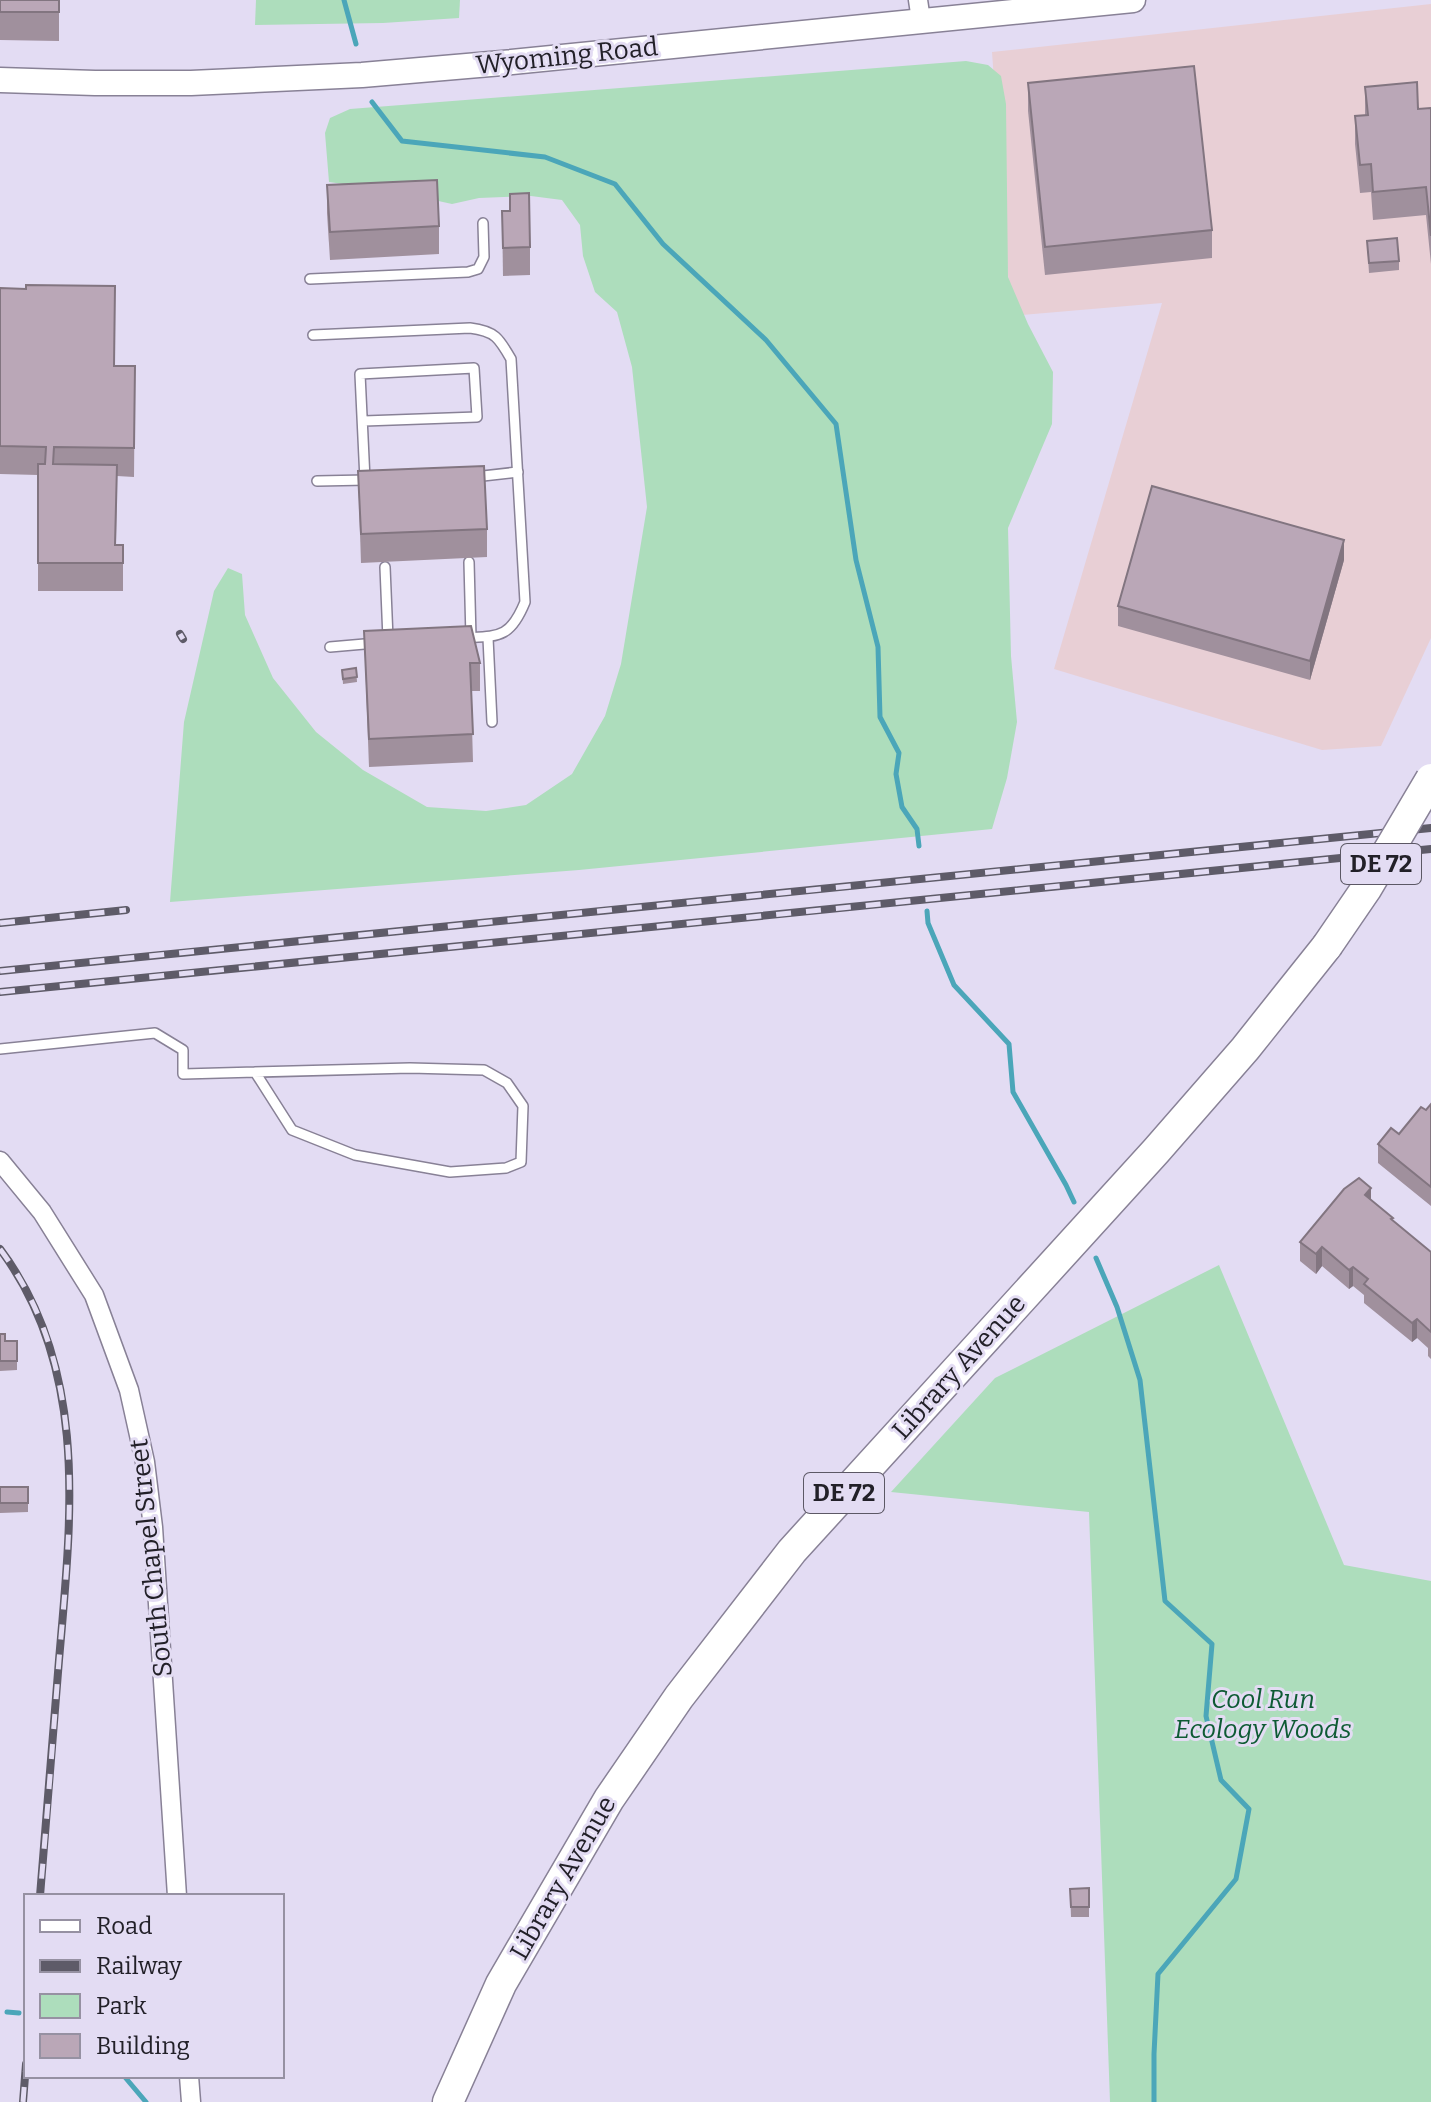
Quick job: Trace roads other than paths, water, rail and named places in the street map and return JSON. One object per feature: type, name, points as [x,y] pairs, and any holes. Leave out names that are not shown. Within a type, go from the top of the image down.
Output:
[{"type":"main road","name":"Library Avenue","points":[[448,2102],[501,1984],[550,1898],[609,1799],[688,1685],[792,1551],[1245,1049],[1327,946],[1366,889],[1431,779]]},
{"type":"street","name":"Wyoming Road","points":[[0,80],[191,83],[362,75],[502,63],[920,10],[1133,0]]},
{"type":"street","name":"South Chapel Street","points":[[0,1161],[42,1212],[89,1287],[129,1390],[145,1462],[153,1527],[177,1894]]},
{"type":"street","points":[[189,2078],[191,2102]]},
{"type":"lane","points":[[310,279],[468,272],[478,269],[484,257],[483,223]]},
{"type":"lane","points":[[313,335],[484,329],[499,338],[511,359],[525,602],[519,617],[498,636],[457,639]]},
{"type":"lane","points":[[364,421],[477,417],[474,368],[360,374],[365,480]]},
{"type":"lane","points":[[469,478],[518,472]]},
{"type":"lane","points":[[317,481],[380,479]]},
{"type":"lane","points":[[469,562],[471,638]]},
{"type":"lane","points":[[385,567],[388,643]]},
{"type":"lane","points":[[488,638],[492,722]]},
{"type":"lane","points":[[330,647],[402,642]]},
{"type":"lane","points":[[0,1049],[155,1033],[183,1050],[183,1074],[255,1072],[410,1068],[484,1070],[507,1083],[523,1106],[521,1162],[506,1168],[450,1172],[355,1155],[292,1130],[255,1072]]},
{"type":"waterway","points":[[344,0],[356,44]]},
{"type":"waterway","points":[[372,102],[402,141],[545,157],[615,184],[663,244],[766,340],[836,424],[856,560],[878,647],[880,717],[899,753],[896,774],[902,807],[917,829],[919,846]]},
{"type":"waterway","points":[[927,911],[928,923],[954,985],[1009,1044],[1013,1092],[1074,1202]]},
{"type":"waterway","points":[[1096,1258],[1117,1307],[1140,1380],[1165,1601],[1212,1644],[1206,1716],[1221,1780],[1249,1809],[1236,1879],[1158,1974],[1154,2102]]},
{"type":"waterway","points":[[7,2012],[19,2013]]},
{"type":"waterway","points":[[126,2078],[146,2102]]},
{"type":"railway","points":[[180,634],[183,639]]},
{"type":"railway","points":[[0,971],[1431,828]]},
{"type":"railway","points":[[0,992],[1431,849]]},
{"type":"railway","points":[[0,923],[126,910]]},
{"type":"railway","points":[[0,1249],[29,1295],[49,1344],[61,1395],[68,1447],[68,1554],[40,1894]]},
{"type":"railway","points":[[23,2102],[25,2078]]},
{"type":"park label","name":"Cool Run Ecology Woods","points":[[1263,1714]]}]
